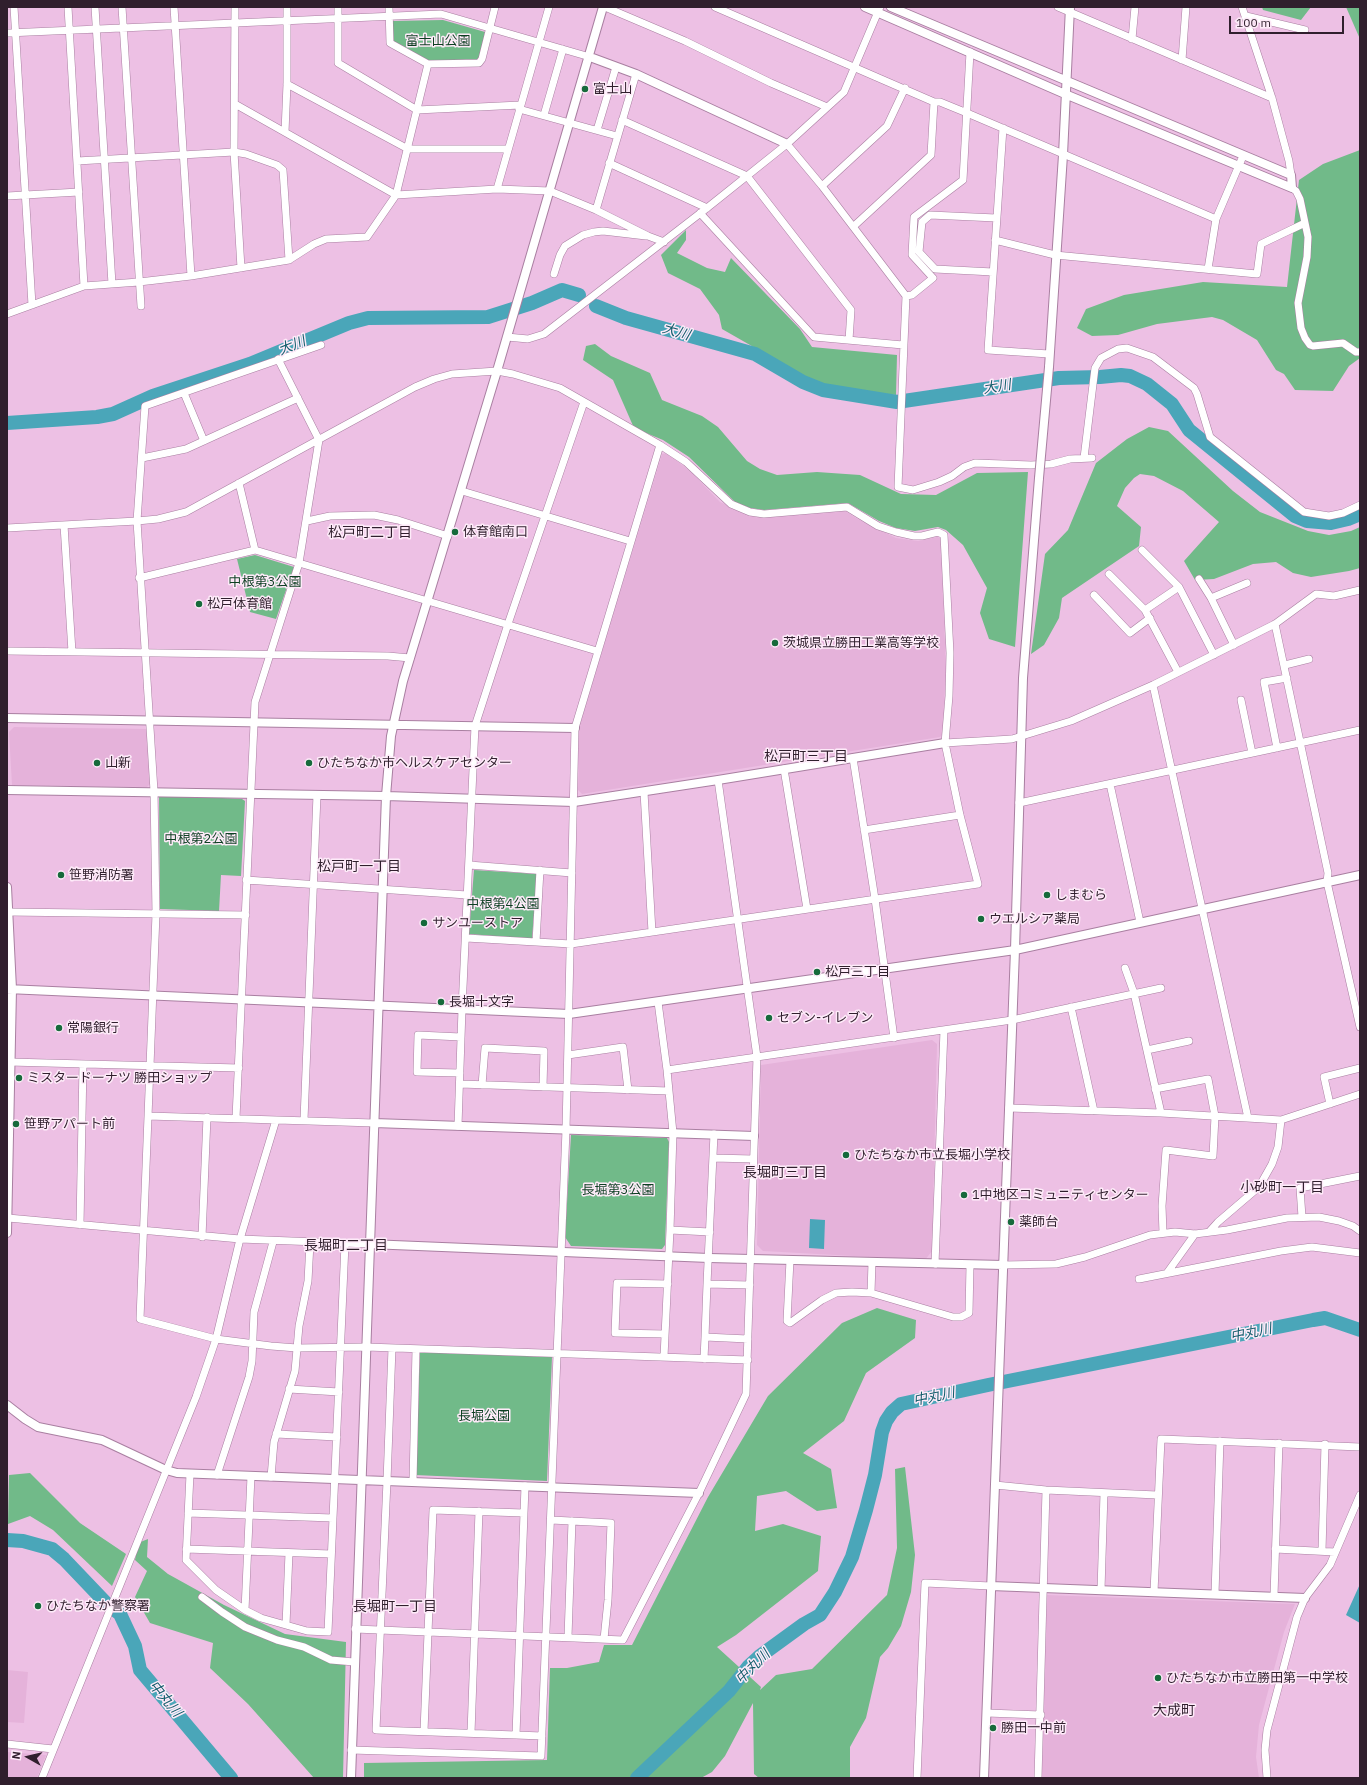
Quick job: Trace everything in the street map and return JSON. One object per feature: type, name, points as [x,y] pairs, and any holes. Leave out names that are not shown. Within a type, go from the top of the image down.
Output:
[{"type":"street","points":[[14,7],[32,305]]},
{"type":"street","points":[[68,7],[84,286]]},
{"type":"street","points":[[95,7],[112,284]]},
{"type":"street","points":[[122,7],[141,306]]},
{"type":"street","points":[[174,7],[191,276]]},
{"type":"street","points":[[235,7],[234,152],[241,268]]},
{"type":"street","points":[[285,132],[287,84],[287,7]]},
{"type":"street","points":[[338,7],[338,63],[418,110],[520,107],[617,136]]},
{"type":"street","points":[[389,7],[390,43],[428,64],[478,62],[482,59],[495,7]]},
{"type":"street","points":[[497,189],[549,7]]},
{"type":"street","points":[[351,1778],[355,1629],[362,1481],[369,1244],[386,796],[393,724],[410,658],[498,371],[604,7],[685,41],[771,83],[827,107]]},
{"type":"street","points":[[715,7],[934,102],[940,102],[967,113],[1216,219]]},
{"type":"street","points":[[865,7],[879,10],[1065,94],[1292,188],[1296,191],[1300,199],[1306,222],[1308,245],[1298,303],[1301,328],[1305,338],[1310,345],[1314,346],[1343,343],[1356,352],[1360,352]]},
{"type":"street","points":[[891,7],[1291,176]]},
{"type":"street","points":[[1058,7],[1070,9],[1132,39],[1272,98]]},
{"type":"street","points":[[1132,39],[1134,7]]},
{"type":"street","points":[[1182,60],[1186,7]]},
{"type":"street","points":[[1242,7],[1272,98],[1290,161],[1292,188]]},
{"type":"street","points":[[984,1778],[1015,950],[1023,678],[1049,367],[1055,255],[1063,155],[1070,9]]},
{"type":"street","points":[[508,337],[528,339],[536,338],[544,334],[700,214],[787,144],[844,92],[879,10]]},
{"type":"street","points":[[7,33],[389,17],[441,11],[489,28],[616,66],[787,144],[854,226],[906,296],[898,488],[913,490],[939,482],[952,476],[964,467],[975,463],[1032,465],[1051,464],[1070,459],[1092,458]]},
{"type":"street","points":[[1246,16],[1305,30]]},
{"type":"street","points":[[544,115],[563,50]]},
{"type":"street","points":[[906,296],[912,295],[933,278],[912,255],[914,217],[963,180],[970,52]]},
{"type":"street","points":[[7,314],[84,286],[191,276],[289,260],[326,238],[367,237],[396,195],[418,110],[428,64]]},
{"type":"street","points":[[597,130],[616,66]]},
{"type":"street","points":[[596,210],[636,74]]},
{"type":"street","points":[[287,84],[408,149],[508,149]]},
{"type":"street","points":[[822,186],[887,126],[904,88]]},
{"type":"street","points":[[854,226],[931,155],[934,102]]},
{"type":"street","points":[[235,104],[396,195],[497,189],[550,191],[596,210],[648,236],[664,242]]},
{"type":"street","points":[[622,120],[747,176],[851,310],[849,340]]},
{"type":"street","points":[[1003,128],[988,350],[1049,354]]},
{"type":"street","points":[[77,161],[234,152],[246,154],[277,165],[283,170],[289,260]]},
{"type":"street","points":[[1208,269],[1216,219],[1243,156]]},
{"type":"street","points":[[609,163],[707,208]]},
{"type":"street","points":[[7,196],[79,192]]},
{"type":"street","points":[[700,214],[814,337],[903,345]]},
{"type":"street","points":[[993,272],[935,269],[919,252],[922,222],[930,215],[996,218]]},
{"type":"street","points":[[995,240],[1055,255],[1257,274],[1261,244],[1306,222]]},
{"type":"street","points":[[554,274],[560,255],[565,246],[583,235],[594,232],[602,232],[648,236]]},
{"type":"street","points":[[321,345],[145,406],[137,521],[139,578],[154,791],[156,914],[140,1319],[216,1339],[297,1348],[366,1347],[748,1360]]},
{"type":"street","points":[[1084,458],[1094,372],[1101,358],[1118,349],[1127,348],[1153,357],[1194,388],[1210,437],[1304,512],[1329,516],[1343,513],[1360,506]]},
{"type":"street","points":[[236,1118],[255,702],[299,563],[307,522],[319,440],[317,432],[278,359]]},
{"type":"street","points":[[7,528],[137,521],[158,519],[186,512],[415,386],[434,379],[463,373],[498,371],[543,382],[560,388],[660,445],[686,462],[731,504],[750,512],[764,514],[847,507],[878,526],[896,532],[922,536],[942,532],[944,535],[950,653],[949,696],[945,742],[960,815],[978,884],[571,944],[466,938]]},
{"type":"street","points":[[184,393],[204,441]]},
{"type":"street","points":[[142,458],[186,449],[298,398]]},
{"type":"street","points":[[458,1126],[475,726],[508,624],[584,402]]},
{"type":"street","points":[[351,1750],[541,1756],[566,1130],[575,728],[660,445]]},
{"type":"street","points":[[239,483],[255,550]]},
{"type":"street","points":[[462,490],[630,541]]},
{"type":"street","points":[[307,522],[330,516],[374,515],[398,520],[448,536]]},
{"type":"street","points":[[64,525],[72,652]]},
{"type":"street","points":[[139,578],[255,550],[597,651]]},
{"type":"street","points":[[1142,550],[1179,587],[1214,655]]},
{"type":"street","points":[[1109,574],[1145,610],[1178,672]]},
{"type":"street","points":[[1199,579],[1234,645]]},
{"type":"street","points":[[1210,598],[1247,583]]},
{"type":"street","points":[[1145,610],[1179,587]]},
{"type":"street","points":[[7,790],[154,791],[574,802],[644,792],[945,742],[1012,739],[1071,721],[1153,685],[1275,624],[1316,594],[1334,596],[1360,590]]},
{"type":"street","points":[[1094,595],[1130,633],[1150,618]]},
{"type":"street","points":[[1275,624],[1285,665],[1328,873],[1328,882],[1360,1027]]},
{"type":"street","points":[[7,651],[388,656],[410,658]]},
{"type":"street","points":[[1285,665],[1309,659]]},
{"type":"street","points":[[1277,748],[1264,682],[1287,678]]},
{"type":"street","points":[[1153,685],[1248,1118]]},
{"type":"street","points":[[1241,700],[1252,753]]},
{"type":"street","points":[[7,718],[575,728]]},
{"type":"street","points":[[1019,803],[1360,730]]},
{"type":"street","points":[[853,758],[875,899],[894,1038]]},
{"type":"street","points":[[784,769],[807,909]]},
{"type":"street","points":[[355,1629],[623,1640],[699,1493],[746,1394],[757,1057],[718,780]]},
{"type":"street","points":[[1110,784],[1140,922]]},
{"type":"street","points":[[644,792],[652,932]]},
{"type":"street","points":[[304,1120],[312,885],[317,795]]},
{"type":"street","points":[[864,830],[960,815]]},
{"type":"street","points":[[469,865],[572,872]]},
{"type":"street","points":[[536,942],[540,870]]},
{"type":"street","points":[[9,989],[569,1014],[1015,950],[1360,875]]},
{"type":"street","points":[[246,880],[468,895]]},
{"type":"street","points":[[7,887],[9,989],[7,1233]]},
{"type":"street","points":[[8,912],[246,915]]},
{"type":"street","points":[[1125,968],[1134,993],[1161,1113]]},
{"type":"street","points":[[667,1070],[1012,1020],[1161,988]]},
{"type":"street","points":[[658,1002],[667,1070],[673,1133],[664,1357]]},
{"type":"street","points":[[1071,1007],[1094,1111]]},
{"type":"street","points":[[935,1264],[944,1030]]},
{"type":"street","points":[[460,1073],[417,1072],[418,1035],[461,1036]]},
{"type":"street","points":[[1147,1050],[1189,1042]]},
{"type":"street","points":[[568,1054],[623,1047],[628,1090]]},
{"type":"street","points":[[482,1084],[485,1048],[544,1051],[543,1087]]},
{"type":"street","points":[[9,1062],[149,1064],[239,1068]]},
{"type":"street","points":[[80,1225],[83,1064]]},
{"type":"street","points":[[1330,1104],[1324,1077],[1360,1068]]},
{"type":"street","points":[[1155,1089],[1208,1079],[1215,1116],[1213,1156],[1166,1150],[1162,1206],[1164,1233]]},
{"type":"street","points":[[460,1084],[669,1092]]},
{"type":"street","points":[[1009,1108],[1161,1113],[1281,1120],[1360,1094]]},
{"type":"street","points":[[148,1116],[754,1136]]},
{"type":"street","points":[[202,1237],[207,1117]]},
{"type":"street","points":[[42,1778],[196,1397],[216,1339],[240,1239],[276,1120]]},
{"type":"street","points":[[1209,1232],[1218,1222],[1259,1187],[1272,1164],[1278,1147],[1281,1120]]},
{"type":"street","points":[[704,1358],[714,1134]]},
{"type":"street","points":[[939,1154],[1007,1155]]},
{"type":"street","points":[[713,1158],[753,1159]]},
{"type":"street","points":[[1302,1217],[1300,1188],[1360,1176]]},
{"type":"street","points":[[8,1218],[202,1237],[273,1242],[369,1244],[709,1258],[970,1265],[1056,1264],[1085,1257],[1133,1240],[1164,1233],[1195,1234],[1287,1218],[1302,1217],[1339,1221],[1353,1226],[1360,1231]]},
{"type":"street","points":[[670,1230],[710,1232]]},
{"type":"street","points":[[1167,1273],[1195,1234]]},
{"type":"street","points":[[217,1475],[249,1377],[253,1344],[254,1312],[273,1242]]},
{"type":"street","points":[[271,1477],[276,1434],[295,1371],[299,1326],[308,1281],[310,1243]]},
{"type":"street","points":[[190,1474],[186,1560],[216,1590],[245,1610],[261,1618],[307,1631],[328,1632],[341,1348],[344,1244]]},
{"type":"street","points":[[1139,1279],[1281,1251],[1312,1247],[1360,1253]]},
{"type":"street","points":[[790,1260],[787,1321],[790,1323],[822,1300],[836,1293],[852,1292],[871,1293],[953,1317],[961,1317],[969,1314],[970,1265]]},
{"type":"street","points":[[871,1293],[872,1262]]},
{"type":"street","points":[[666,1334],[615,1333],[617,1282],[668,1284]]},
{"type":"street","points":[[707,1284],[750,1285]]},
{"type":"street","points":[[705,1337],[748,1339]]},
{"type":"street","points":[[392,1348],[388,1481],[376,1730],[542,1736]]},
{"type":"street","points":[[413,1482],[416,1349]]},
{"type":"street","points":[[289,1389],[339,1392]]},
{"type":"street","points":[[7,1405],[38,1427],[102,1440],[166,1470],[190,1474],[699,1493]]},
{"type":"street","points":[[276,1434],[337,1437]]},
{"type":"street","points":[[1154,1592],[1157,1494],[1161,1439],[1325,1444],[1360,1447]]},
{"type":"street","points":[[1215,1594],[1220,1441]]},
{"type":"street","points":[[1274,1596],[1279,1443]]},
{"type":"street","points":[[1322,1551],[1325,1444]]},
{"type":"street","points":[[245,1610],[251,1476]]},
{"type":"street","points":[[516,1735],[525,1486]]},
{"type":"street","points":[[995,1486],[1104,1493],[1157,1494]]},
{"type":"street","points":[[1038,1778],[1041,1715],[1046,1490]]},
{"type":"street","points":[[1101,1590],[1104,1493]]},
{"type":"street","points":[[1266,1778],[1265,1750],[1267,1730],[1292,1633],[1305,1598],[1330,1565],[1360,1495]]},
{"type":"street","points":[[424,1731],[433,1510],[524,1513]]},
{"type":"street","points":[[471,1733],[473,1634],[479,1512]]},
{"type":"street","points":[[188,1513],[333,1518]]},
{"type":"street","points":[[551,1520],[611,1523],[608,1600],[604,1639]]},
{"type":"street","points":[[568,1638],[572,1521]]},
{"type":"street","points":[[1275,1548],[1336,1552]]},
{"type":"street","points":[[186,1549],[332,1554]]},
{"type":"street","points":[[286,1625],[289,1553]]},
{"type":"street","points":[[917,1778],[925,1583],[1305,1598]]},
{"type":"street","points":[[202,1597],[245,1627],[277,1640],[304,1647],[331,1660],[354,1662]]},
{"type":"street","points":[[987,1713],[1041,1715]]},
{"type":"street","points":[[7,1744],[53,1749]]},
{"type":"shaded area","name":"茨城県立勝田工業高等学校","points":[[667,453],[692,473],[720,502],[753,516],[762,517],[845,511],[896,538],[918,541],[937,537],[941,538],[946,668],[943,734],[940,737],[582,794],[578,790],[579,727],[662,454]]},
{"type":"shaded area","points":[[14,727],[147,729],[151,783],[147,787],[12,785],[9,732]]},
{"type":"shaded area","name":"ひたちなか市立長堀小学校","points":[[932,1040],[937,1044],[932,1251],[925,1260],[763,1251],[757,1245],[761,1065]]},
{"type":"shaded area","name":"ひたちなか市立勝田第一中学校","points":[[1047,1595],[1295,1604],[1284,1632],[1259,1725],[1256,1757],[1259,1778],[1042,1778]]},
{"type":"shaded area","points":[[7,1670],[28,1672],[24,1723],[7,1722]]},
{"type":"shaded area","points":[[7,1752],[46,1755],[37,1778],[7,1778]]},
{"type":"green space","points":[[1262,7],[1311,7],[1301,20],[1263,10]]},
{"type":"green space","points":[[1346,7],[1360,7],[1360,39]]},
{"type":"green space","name":"富士山公園","points":[[443,20],[485,32],[479,60],[429,61],[392,42],[392,21]]},
{"type":"green space","points":[[1360,150],[1360,358],[1349,366],[1333,391],[1295,390],[1284,374],[1276,370],[1257,340],[1223,320],[1212,317],[1157,324],[1118,335],[1092,336],[1077,328],[1086,309],[1124,295],[1203,282],[1287,287],[1299,180],[1323,164]]},
{"type":"green space","points":[[686,230],[686,240],[677,253],[707,268],[725,272],[731,258],[800,329],[812,347],[897,355],[896,395],[825,387],[722,329],[719,315],[700,289],[668,273],[661,255]]},
{"type":"green space","points":[[595,344],[611,356],[650,373],[662,400],[702,416],[718,427],[747,461],[760,469],[777,475],[817,472],[860,475],[901,494],[936,495],[977,473],[1028,472],[1015,647],[989,639],[980,613],[987,588],[963,545],[946,530],[938,527],[915,531],[896,528],[879,521],[848,503],[764,510],[750,508],[735,502],[689,457],[663,440],[634,428],[613,380],[583,360],[586,346]]},
{"type":"green space","points":[[1149,427],[1168,431],[1233,491],[1260,512],[1308,531],[1329,535],[1351,531],[1360,527],[1360,568],[1311,577],[1293,573],[1276,562],[1253,564],[1214,579],[1195,580],[1184,561],[1219,522],[1183,491],[1154,476],[1140,474],[1125,488],[1117,506],[1141,527],[1139,546],[1062,598],[1059,618],[1044,645],[1031,654],[1045,554],[1068,530],[1096,463],[1127,439]]},
{"type":"green space","name":"中根第3公園","points":[[255,555],[294,567],[276,619],[250,612],[237,559]]},
{"type":"green space","name":"中根第2公園","points":[[163,795],[242,799],[245,801],[241,876],[221,875],[219,911],[160,909],[159,797]]},
{"type":"green space","name":"中根第4公園","points":[[474,870],[537,874],[532,939],[469,934]]},
{"type":"green space","name":"長堀第3公園","points":[[571,1135],[667,1138],[669,1142],[665,1245],[662,1249],[571,1246],[565,1237]]},
{"type":"green space","points":[[877,1308],[916,1320],[915,1338],[866,1373],[844,1421],[803,1453],[831,1469],[837,1508],[817,1511],[786,1491],[757,1496],[755,1531],[783,1524],[821,1536],[818,1571],[736,1635],[717,1647],[761,1687],[760,1690],[776,1675],[812,1669],[887,1595],[897,1548],[895,1469],[905,1467],[915,1555],[911,1592],[901,1626],[888,1648],[880,1657],[866,1718],[850,1747],[850,1778],[759,1778],[754,1774],[753,1703],[725,1756],[712,1772],[701,1778],[364,1778],[364,1763],[547,1760],[550,1668],[567,1668],[599,1662],[604,1645],[632,1645],[708,1497],[768,1396],[842,1323]]},
{"type":"green space","name":"長堀公園","points":[[420,1352],[552,1357],[547,1481],[415,1475]]},
{"type":"green space","points":[[30,1473],[80,1523],[126,1554],[112,1586],[53,1530],[30,1516],[8,1524],[9,1475]]},
{"type":"green space","points":[[148,1539],[147,1557],[168,1574],[224,1605],[285,1634],[346,1642],[343,1778],[314,1778],[248,1704],[210,1668],[213,1643],[150,1623],[135,1597],[147,1571],[135,1560],[138,1543]]},
{"type":"water","points":[[810,1219],[825,1220],[824,1249],[809,1248]]},
{"type":"water","points":[[1360,1584],[1360,1623],[1346,1615]]},
{"type":"waterway","name":"大川","points":[[7,423],[97,417],[113,414],[153,396],[250,364],[349,323],[368,318],[488,317],[532,303],[562,290],[579,295]]},
{"type":"waterway","name":"大川","points":[[596,306],[626,318],[755,354],[803,382],[823,390],[897,402],[1059,378],[1121,375],[1130,376],[1147,384],[1172,404],[1189,430],[1295,516],[1307,521],[1331,523],[1348,519],[1360,514]]},
{"type":"waterway","name":"中丸川","points":[[637,1778],[729,1691],[748,1667],[760,1656],[804,1624],[820,1615],[835,1592],[852,1557],[875,1475],[882,1432],[886,1421],[892,1412],[901,1404],[988,1385],[1325,1318],[1360,1330]]},
{"type":"waterway","name":"中丸川","points":[[7,1540],[23,1541],[52,1549],[64,1559],[105,1602]]},
{"type":"waterway","name":"中丸川","points":[[116,1611],[120,1614],[135,1646],[140,1670],[231,1778]]},
{"type":"place","name":"富士山","points":[[585,89]]},
{"type":"place","name":"体育館南口","points":[[455,532]]},
{"type":"place","name":"松戸体育館","points":[[199,604]]},
{"type":"place","name":"茨城県立勝田工業高等学校","points":[[775,643]]},
{"type":"place","name":"山新","points":[[97,763]]},
{"type":"place","name":"ひたちなか市ヘルスケアセンター","points":[[309,763]]},
{"type":"place","name":"笹野消防署","points":[[61,875]]},
{"type":"place","name":"しまむら","points":[[1047,895]]},
{"type":"place","name":"ウエルシア薬局","points":[[981,919]]},
{"type":"place","name":"サンユーストア","points":[[424,923]]},
{"type":"place","name":"松戸三丁目","points":[[817,972]]},
{"type":"place","name":"長堀十文字","points":[[441,1002]]},
{"type":"place","name":"セブン-イレブン","points":[[769,1018]]},
{"type":"place","name":"常陽銀行","points":[[59,1028]]},
{"type":"place","name":"ミスタードーナツ 勝田ショップ","points":[[19,1078]]},
{"type":"place","name":"笹野アパート前","points":[[16,1124]]},
{"type":"place","name":"ひたちなか市立長堀小学校","points":[[846,1155]]},
{"type":"place","name":"1中地区コミュニティセンター","points":[[964,1195]]},
{"type":"place","name":"薬師台","points":[[1011,1222]]},
{"type":"place","name":"ひたちなか警察署","points":[[38,1606]]},
{"type":"place","name":"ひたちなか市立勝田第一中学校","points":[[1158,1678]]},
{"type":"place","name":"勝田一中前","points":[[993,1728]]},
{"type":"district","name":"松戸町二丁目","points":[[370,533]]},
{"type":"district","name":"松戸町三丁目","points":[[806,757]]},
{"type":"district","name":"松戸町一丁目","points":[[359,867]]},
{"type":"district","name":"長堀町三丁目","points":[[785,1173]]},
{"type":"district","name":"小砂町一丁目","points":[[1282,1188]]},
{"type":"district","name":"長堀町二丁目","points":[[346,1246]]},
{"type":"district","name":"長堀町一丁目","points":[[395,1607]]},
{"type":"district","name":"大成町","points":[[1174,1711]]}]
